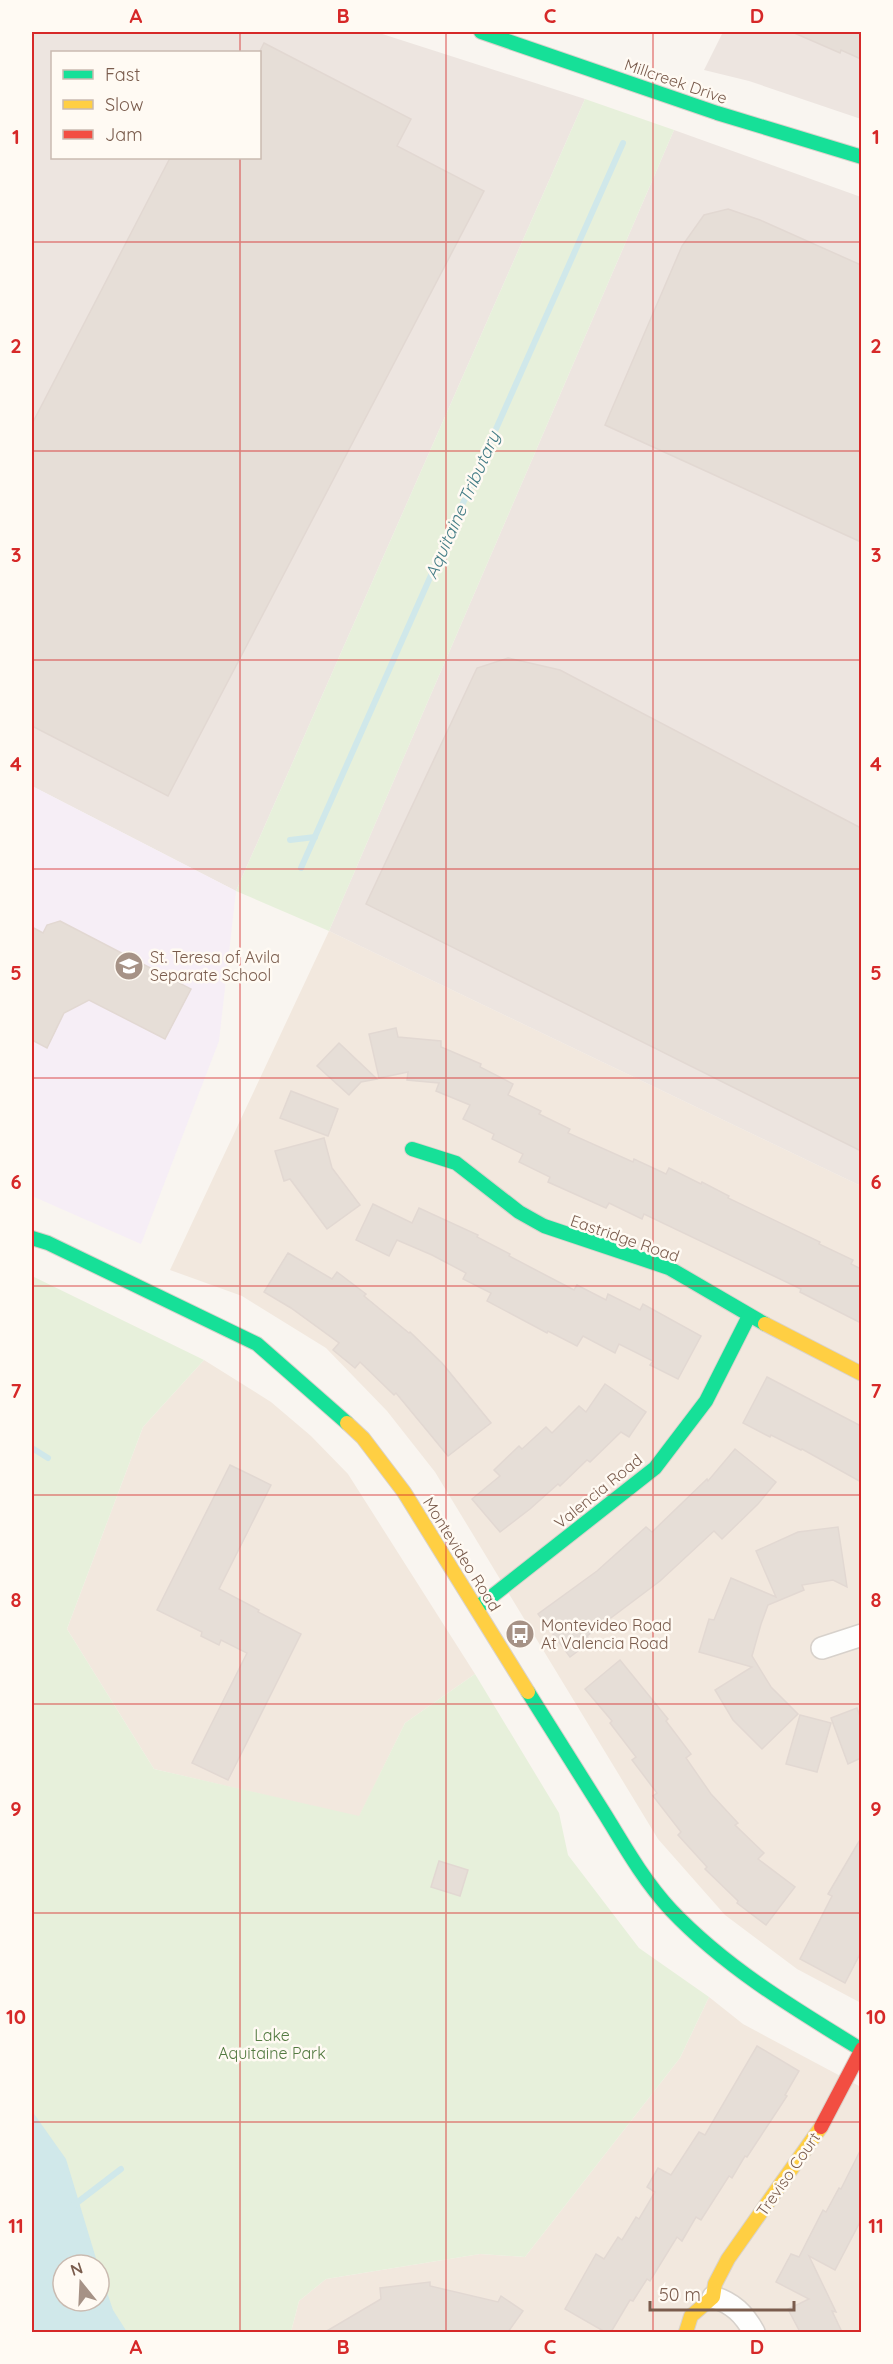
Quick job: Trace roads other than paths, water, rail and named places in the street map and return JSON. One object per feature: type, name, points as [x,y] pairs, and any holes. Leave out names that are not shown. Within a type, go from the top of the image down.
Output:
[{"type":"street","name":"Millcreek Drive","points":[[481,32],[717,113],[861,156]]},
{"type":"street","name":"Eastridge Road","points":[[412,1149],[456,1163],[519,1212],[544,1226],[669,1268],[749,1316],[861,1374]]},
{"type":"street","name":"Montevideo Road","points":[[32,1238],[48,1243],[257,1344],[330,1406],[363,1438],[404,1492],[637,1867],[671,1910],[722,1958],[770,1993],[861,2050]]},
{"type":"street","name":"Valencia Road","points":[[477,1608],[655,1468],[706,1401],[749,1316]]},
{"type":"street","points":[[822,1648],[861,1635]]},
{"type":"street","name":"Treviso Court","points":[[686,2332],[686,2324],[702,2304],[712,2297],[715,2284],[728,2259],[828,2117],[861,2050]]},
{"type":"street","points":[[712,2297],[730,2302],[748,2320],[754,2332]]},
{"type":"water","points":[[32,2111],[66,2159],[94,2253],[51,2253],[51,2313],[111,2313],[111,2304],[127,2332],[32,2332]]},
{"type":"waterway","name":"Aquitaine Tributary","points":[[301,868],[623,143]]},
{"type":"waterway","points":[[290,840],[315,837]]},
{"type":"waterway","points":[[32,1448],[48,1458]]},
{"type":"waterway","points":[[74,2205],[121,2169]]},
{"type":"place","name":"St. Teresa of Avila Separate School","points":[[129,966]]},
{"type":"place","name":"Montevideo Road At Valencia Road","points":[[520,1634]]},
{"type":"park label","name":"Lake Aquitaine Park","points":[[272,2044]]}]
